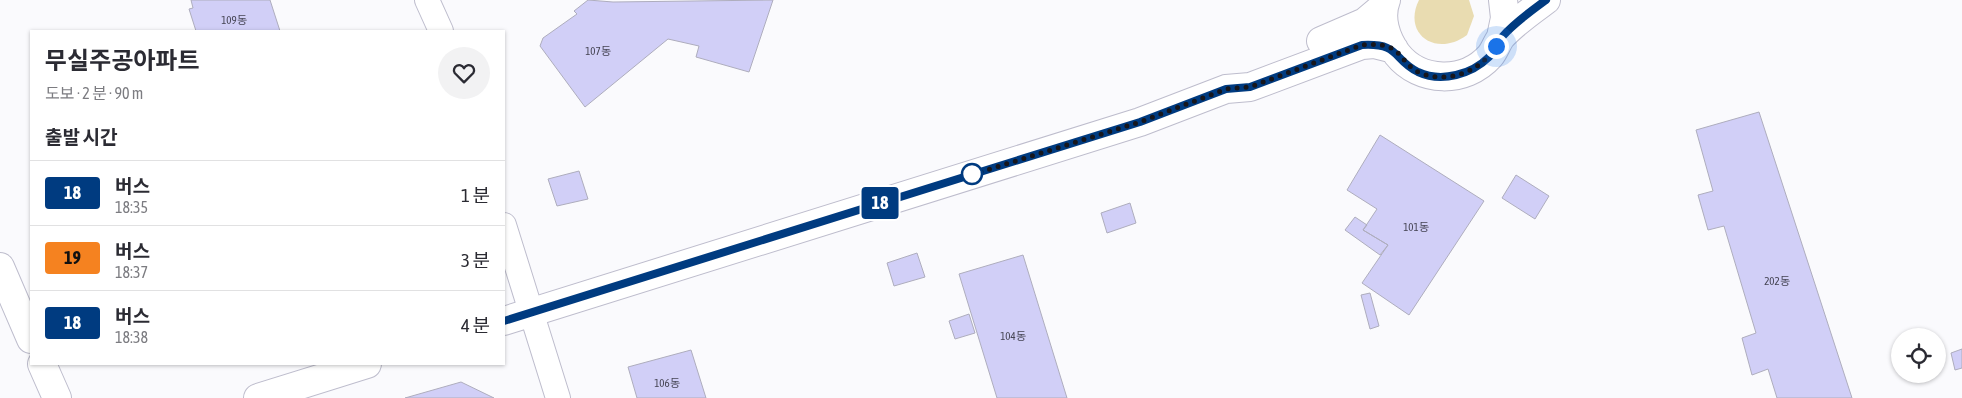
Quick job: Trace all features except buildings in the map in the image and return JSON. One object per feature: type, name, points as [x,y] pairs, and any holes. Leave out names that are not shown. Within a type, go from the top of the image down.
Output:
[{"type":"street","points":[[1501,38],[1505,18],[1503,0]]},
{"type":"street","points":[[1385,3],[1384,25],[1394,49],[1404,63],[1419,72],[1434,76],[1455,76],[1474,69],[1490,56],[1501,38],[1546,0]]},
{"type":"street","points":[[1226,89],[1245,70],[1349,30],[1365,22],[1385,3]]},
{"type":"street","points":[[505,321],[1140,122],[1226,89],[1250,87],[1362,45],[1374,44],[1394,49]]},
{"type":"street","points":[[0,267],[30,337]]},
{"type":"street","points":[[42,365],[57,398]]},
{"type":"street","points":[[258,398],[364,365]]},
{"type":"lane","points":[[427,0],[441,30]]},
{"type":"lane","points":[[505,228],[558,398]]},
{"type":"shaded area","points":[[1419,0],[1469,0],[1474,16],[1467,35],[1444,44],[1434,43],[1425,39],[1415,23],[1415,12]]},
{"type":"bus line","name":"18","points":[[505,321],[1140,122],[1226,89],[1250,87],[1362,45],[1374,44],[1394,49],[1404,63],[1419,72],[1434,76],[1455,76],[1474,69],[1490,56],[1501,38],[1529,12],[1546,0]]},
{"type":"route","points":[[972,174],[968,176],[1140,122],[1226,89],[1250,87],[1362,45],[1374,44],[1394,49],[1404,63],[1419,72],[1434,76],[1455,76],[1474,69],[1490,56],[1496,46]]}]
